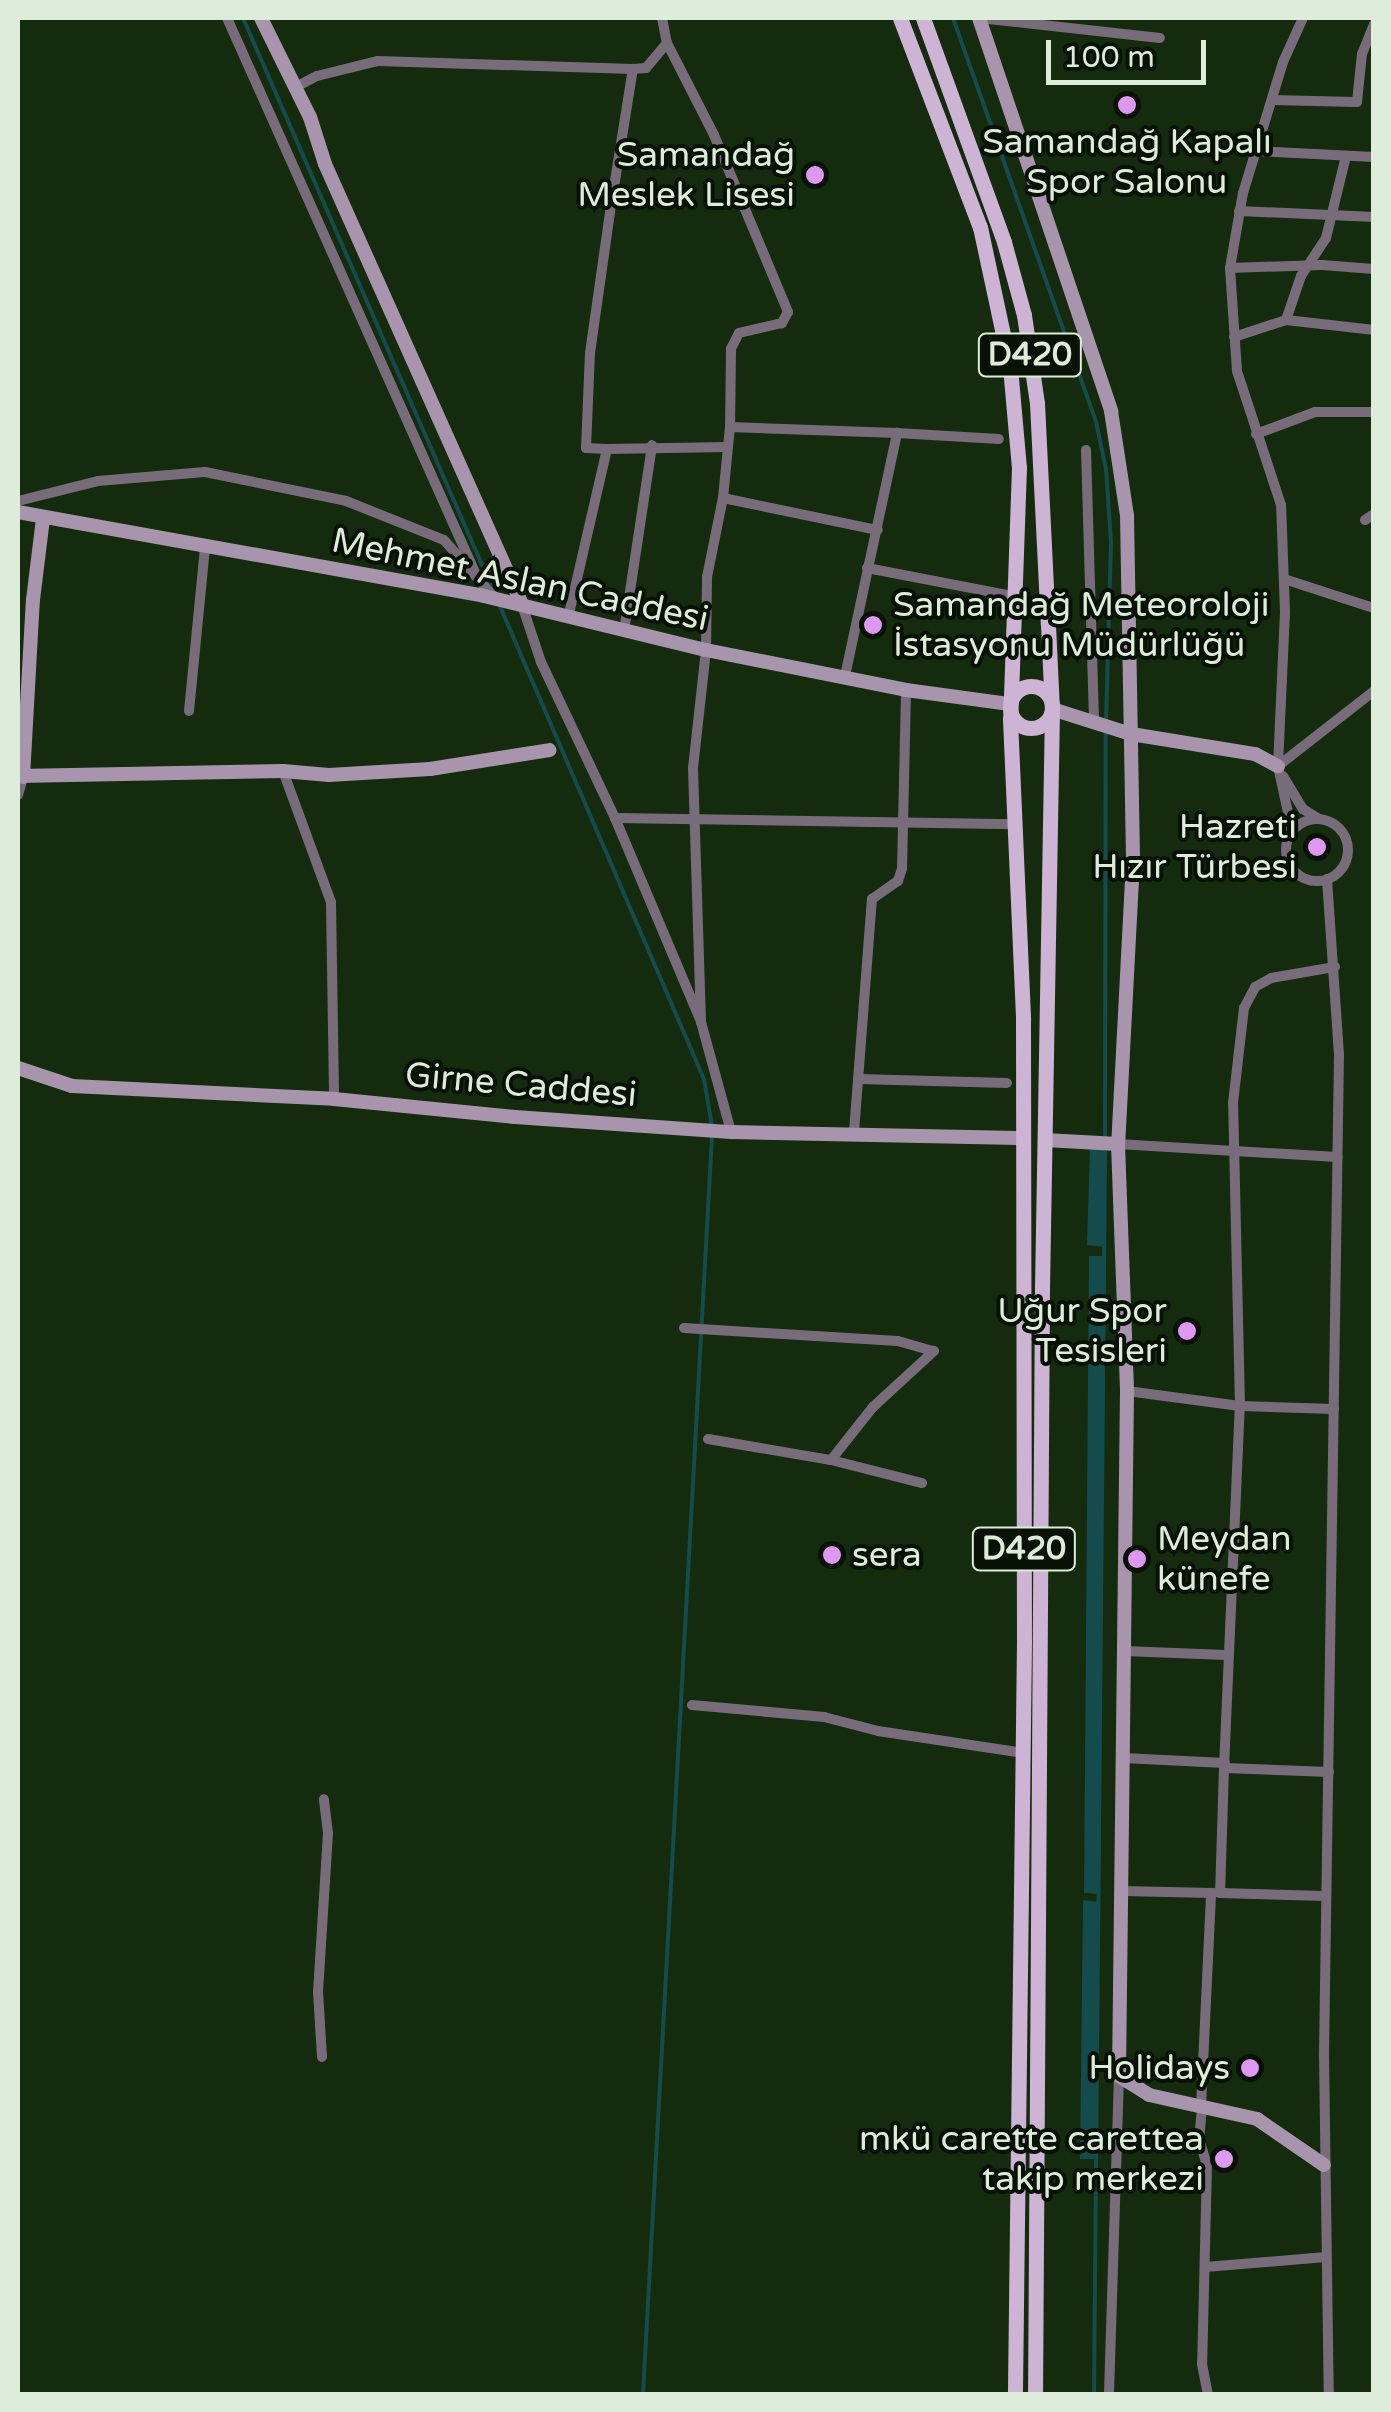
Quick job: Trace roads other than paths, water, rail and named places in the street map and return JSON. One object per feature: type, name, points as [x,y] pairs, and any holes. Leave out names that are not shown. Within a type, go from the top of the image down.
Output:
[{"type":"main road","name":"D420","points":[[900,18],[980,227],[1010,366],[1019,468],[1010,704],[1022,1138],[1023,1753],[1015,2394]]},
{"type":"main road","name":"D420","points":[[923,18],[1004,242],[1024,315],[1037,403],[1052,709],[1036,2394]]},
{"type":"main road","points":[[1033,686],[1049,696],[1052,709],[1042,725],[1029,728],[1013,717],[1010,704],[1016,693],[1033,686]]},
{"type":"street","points":[[226,18],[477,577]]},
{"type":"street","points":[[261,18],[522,605],[541,662],[615,818],[701,1022],[731,1132]]},
{"type":"street","points":[[662,18],[667,43],[714,135],[788,312],[782,323],[739,332],[731,349],[730,426],[723,498],[707,577],[706,650],[693,768],[698,818],[701,1022]]},
{"type":"street","points":[[1109,2394],[1119,2076],[1127,1392],[1118,1144],[1133,861],[1126,515],[1110,411],[979,18],[1160,38]]},
{"type":"street","points":[[1052,709],[1131,734],[1255,754],[1278,766],[1302,809],[1338,828],[1347,846],[1343,866],[1327,879],[1308,880],[1292,868],[1286,850],[1292,832],[1278,766],[1284,580],[1281,505],[1274,470],[1256,434],[1237,371],[1230,268],[1239,210],[1282,62],[1304,18]]},
{"type":"street","points":[[1272,100],[1357,102],[1362,54],[1374,24]]},
{"type":"street","points":[[294,88],[317,76],[378,61],[646,68],[667,43]]},
{"type":"street","points":[[634,68],[590,353],[586,448],[728,447]]},
{"type":"street","points":[[1256,151],[1374,157]]},
{"type":"street","points":[[1286,320],[1308,266],[1326,238],[1346,156]]},
{"type":"street","points":[[1239,210],[1374,217]]},
{"type":"street","points":[[1230,268],[1374,268]]},
{"type":"street","points":[[1234,337],[1286,320],[1374,330]]},
{"type":"street","points":[[1256,434],[1316,412],[1374,412]]},
{"type":"street","points":[[730,426],[999,439]]},
{"type":"street","points":[[844,676],[897,433]]},
{"type":"street","points":[[624,631],[652,445]]},
{"type":"street","points":[[568,618],[608,449]]},
{"type":"street","points":[[1086,450],[1094,722]]},
{"type":"street","points":[[18,501],[98,481],[204,472],[346,502],[444,540],[499,602]]},
{"type":"street","points":[[723,498],[878,530]]},
{"type":"street","name":"Mehmet Aslan Caddesi","points":[[18,512],[204,549],[484,596],[706,650],[906,690],[1010,704]]},
{"type":"street","points":[[18,795],[43,518]]},
{"type":"street","points":[[189,712],[204,549]]},
{"type":"street","points":[[867,568],[1017,597]]},
{"type":"street","points":[[1284,580],[1374,608]]},
{"type":"street","points":[[854,1132],[872,899],[900,879],[906,690]]},
{"type":"street","points":[[1278,766],[1374,691]]},
{"type":"street","points":[[20,776],[284,770],[329,775],[430,769],[550,750]]},
{"type":"street","points":[[284,770],[331,902],[334,1099]]},
{"type":"street","points":[[615,818],[1016,824]]},
{"type":"street","points":[[1292,832],[1319,820]]},
{"type":"street","points":[[1327,879],[1335,967],[1338,1157],[1324,2165],[1329,2394]]},
{"type":"street","points":[[1208,2394],[1202,2364],[1207,2164],[1199,2139],[1224,1765],[1240,1406],[1233,1103],[1246,998],[1272,978],[1335,967]]},
{"type":"street","name":"Girne Caddesi","points":[[18,1068],[72,1086],[334,1099],[731,1132],[1022,1138]]},
{"type":"street","points":[[858,1079],[1007,1082]]},
{"type":"street","points":[[1045,1140],[1338,1157]]},
{"type":"street","points":[[684,1328],[898,1341],[934,1351],[874,1407],[830,1460]]},
{"type":"street","points":[[1127,1392],[1240,1406],[1334,1409]]},
{"type":"street","points":[[708,1439],[830,1460],[922,1483]]},
{"type":"street","points":[[1124,1651],[1226,1654]]},
{"type":"street","points":[[692,1705],[824,1717],[878,1731],[1023,1753]]},
{"type":"street","points":[[1123,1758],[1329,1772]]},
{"type":"street","points":[[322,2057],[318,1992],[328,1833],[324,1799]]},
{"type":"street","points":[[1121,1891],[1326,1896]]},
{"type":"street","points":[[1119,2076],[1149,2096],[1257,2119],[1324,2165]]},
{"type":"street","points":[[1205,2267],[1326,2257]]},
{"type":"water","points":[[1090,1146],[1104,1146],[1105,1247],[1087,1245]]},
{"type":"water","points":[[1089,1256],[1105,1256],[1100,1894],[1084,1893]]},
{"type":"water","points":[[1083,1900],[1100,1902],[1097,2159],[1080,2159]]},
{"type":"waterway","points":[[243,18],[493,590]]},
{"type":"waterway","points":[[953,18],[1096,422],[1106,469],[1111,543],[1106,720]]},
{"type":"waterway","points":[[499,604],[704,1079],[712,1126]]},
{"type":"waterway","points":[[1105,1140],[1106,729]]},
{"type":"waterway","points":[[643,2394],[712,1136]]},
{"type":"waterway","points":[[1094,2394],[1105,1149]]},
{"type":"place","name":"Samandağ Kapalı Spor Salonu","points":[[1127,105]]},
{"type":"place","name":"Samandağ Meslek Lisesi","points":[[815,175]]},
{"type":"place","name":"Samandağ Meteoroloji İstasyonu Müdürlüğü","points":[[873,625]]},
{"type":"place","name":"Hazreti Hızır Türbesi","points":[[1317,847]]},
{"type":"place","name":"Uğur Spor Tesisleri","points":[[1187,1331]]},
{"type":"place","name":"sera","points":[[832,1555]]},
{"type":"place","name":"Meydan künefe","points":[[1137,1559]]},
{"type":"place","name":"Holidays","points":[[1250,2068]]},
{"type":"place","name":"mkü carette carettea takip merkezi","points":[[1224,2159]]}]
